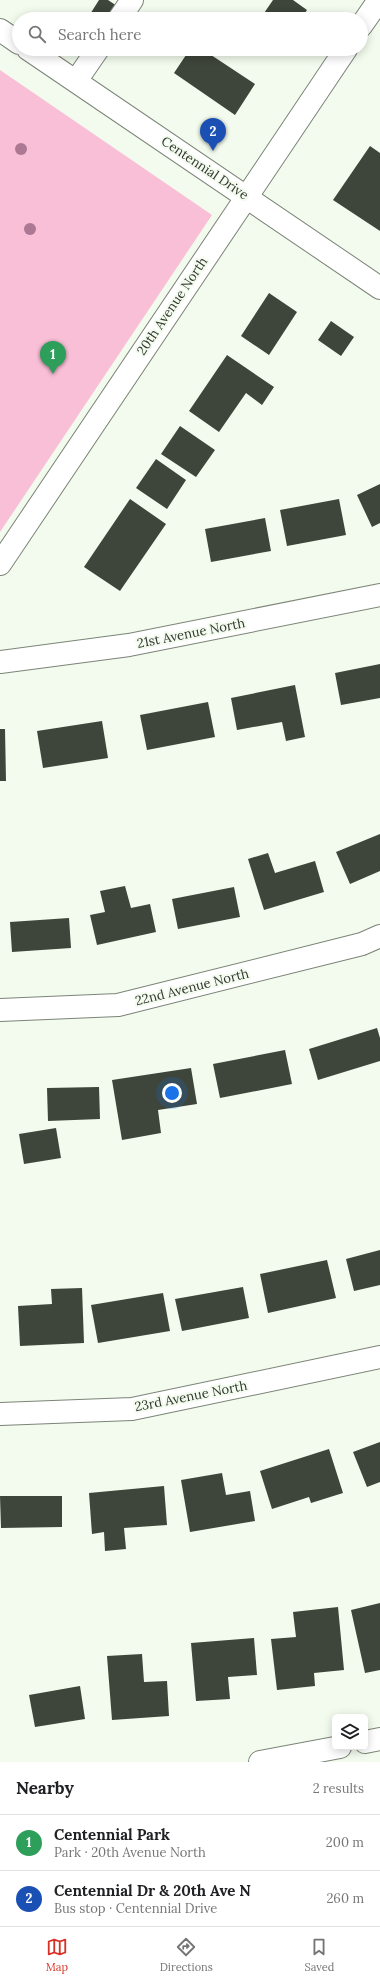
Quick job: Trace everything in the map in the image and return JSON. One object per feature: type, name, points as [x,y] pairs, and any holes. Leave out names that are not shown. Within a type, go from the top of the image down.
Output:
[{"type":"street","points":[[124,12],[132,0]]},
{"type":"street","points":[[368,16],[379,0]]},
{"type":"street","points":[[0,30],[12,38]]},
{"type":"street","name":"Centennial Drive","points":[[38,56],[380,288]]},
{"type":"street","points":[[76,81],[93,56]]},
{"type":"street","name":"20th Avenue North","points":[[0,564],[341,56]]},
{"type":"street","name":"21st Avenue North","points":[[0,662],[129,645],[380,595]]},
{"type":"street","name":"22nd Avenue North","points":[[0,1010],[118,1005],[362,944],[380,936]]},
{"type":"street","name":"23rd Avenue North","points":[[0,1414],[132,1409],[380,1357]]},
{"type":"street","points":[[368,1742],[380,1740]]},
{"type":"street","points":[[260,1762],[332,1748]]},
{"type":"shaded area","points":[[0,70],[212,215],[0,532]]},
{"type":"building","points":[[99,0],[108,0],[120,8],[117,12],[91,12]]},
{"type":"building","points":[[273,0],[293,0],[307,10],[306,12],[265,12]]},
{"type":"building","points":[[185,56],[213,56],[255,84],[235,115],[174,73]]},
{"type":"building","points":[[370,146],[380,153],[380,231],[333,200]]},
{"type":"building","points":[[269,293],[297,312],[269,355],[241,336]]},
{"type":"building","points":[[331,321],[354,337],[341,356],[318,340]]},
{"type":"building","points":[[227,355],[274,387],[262,405],[246,393],[219,432],[189,411]]},
{"type":"building","points":[[180,426],[215,450],[196,477],[161,454]]},
{"type":"building","points":[[156,459],[186,480],[167,509],[136,488]]},
{"type":"building","points":[[380,484],[380,523],[372,527],[357,495]]},
{"type":"building","points":[[130,499],[166,524],[120,591],[84,567]]},
{"type":"building","points":[[339,499],[346,535],[287,546],[280,510]]},
{"type":"building","points":[[265,518],[271,551],[211,562],[205,529]]},
{"type":"building","points":[[380,664],[380,698],[341,705],[335,673]]},
{"type":"building","points":[[295,685],[305,737],[286,741],[282,722],[237,730],[231,698]]},
{"type":"building","points":[[208,702],[215,737],[147,750],[140,715]]},
{"type":"building","points":[[102,721],[108,758],[43,768],[37,731]]},
{"type":"building","points":[[0,729],[5,729],[6,781],[0,781]]},
{"type":"building","points":[[380,834],[380,871],[350,884],[336,852]]},
{"type":"building","points":[[268,853],[275,873],[315,861],[324,892],[264,910],[248,859]]},
{"type":"building","points":[[125,886],[131,908],[150,904],[156,932],[97,945],[90,915],[105,912],[100,891]]},
{"type":"building","points":[[234,887],[240,917],[178,929],[172,899]]},
{"type":"building","points":[[69,918],[71,948],[12,952],[10,922]]},
{"type":"building","points":[[377,1028],[380,1038],[380,1061],[318,1080],[309,1049]]},
{"type":"building","points":[[285,1050],[292,1084],[220,1098],[213,1064]]},
{"type":"building","points":[[191,1068],[197,1104],[158,1110],[161,1133],[122,1140],[112,1080]]},
{"type":"building","points":[[99,1087],[100,1119],[48,1121],[47,1088]]},
{"type":"building","points":[[56,1128],[61,1158],[24,1164],[19,1134]]},
{"type":"building","points":[[380,1250],[380,1285],[354,1291],[346,1259]]},
{"type":"building","points":[[327,1260],[336,1298],[268,1313],[260,1274]]},
{"type":"building","points":[[243,1287],[249,1318],[182,1331],[175,1299]]},
{"type":"building","points":[[82,1288],[84,1343],[20,1346],[18,1306],[52,1304],[51,1289]]},
{"type":"building","points":[[163,1293],[170,1331],[98,1343],[91,1305]]},
{"type":"building","points":[[380,1442],[380,1482],[367,1487],[353,1452]]},
{"type":"building","points":[[329,1449],[343,1493],[311,1503],[309,1497],[272,1509],[260,1471]]},
{"type":"building","points":[[222,1473],[226,1495],[250,1491],[255,1521],[190,1532],[181,1480]]},
{"type":"building","points":[[164,1486],[167,1525],[124,1528],[126,1549],[105,1551],[104,1532],[92,1534],[89,1493]]},
{"type":"building","points":[[0,1496],[62,1496],[62,1527],[1,1528]]},
{"type":"building","points":[[380,1603],[380,1670],[365,1673],[351,1610]]},
{"type":"building","points":[[338,1607],[344,1670],[314,1673],[315,1686],[277,1690],[271,1639],[296,1637],[293,1612]]},
{"type":"building","points":[[254,1638],[257,1675],[228,1677],[230,1699],[196,1701],[191,1643]]},
{"type":"building","points":[[142,1654],[144,1682],[167,1681],[169,1716],[112,1720],[107,1656]]},
{"type":"building","points":[[80,1686],[85,1719],[35,1727],[29,1695]]},
{"type":"place","name":"Centennial Dr & 20th Ave N","points":[[213,151]]},
{"type":"place","name":"Centennial Park","points":[[53,374]]}]
